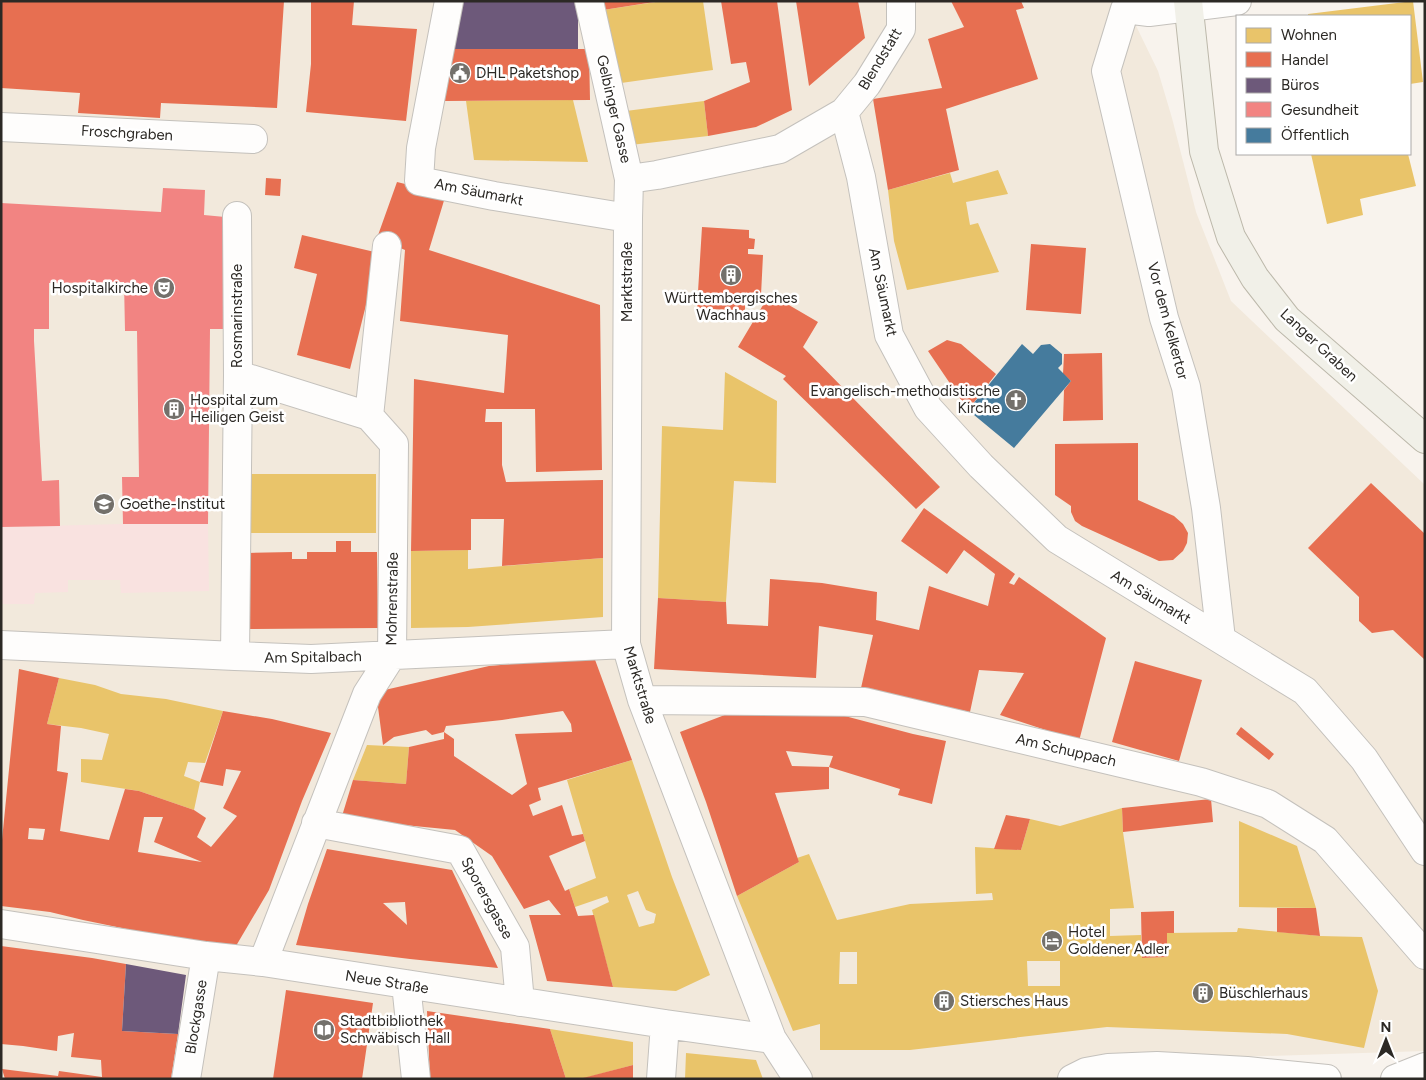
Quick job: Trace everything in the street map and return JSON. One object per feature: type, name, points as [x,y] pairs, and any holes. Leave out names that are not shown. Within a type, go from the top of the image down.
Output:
[{"type":"main road","name":"Langer Graben","points":[[1188,4],[1204,151],[1231,237],[1255,278],[1288,319],[1425,439]]},
{"type":"street","name":"Am Säumarkt","points":[[449,1],[421,148],[419,181],[494,196],[628,218]]},
{"type":"street","name":"Gelbinger Gasse","points":[[589,1],[629,179],[628,218]]},
{"type":"street","name":"Blendstatt","points":[[844,112],[867,84],[902,29],[901,1]]},
{"type":"street","points":[[1121,5],[1149,12],[1188,4],[1237,1]]},
{"type":"street","name":"Vor dem Kelkertor","points":[[1121,5],[1106,71],[1164,318],[1186,388],[1206,508],[1221,639]]},
{"type":"street","name":"Am Säumarkt","points":[[844,112],[861,177],[889,336],[928,408],[982,466],[1057,539],[1305,691],[1364,759],[1425,851]]},
{"type":"street","points":[[629,179],[657,175],[780,149],[844,112]]},
{"type":"street","name":"Froschgraben","points":[[1,127],[253,139]]},
{"type":"street","name":"Rosmarinstraße","points":[[235,656],[238,375],[236,216]]},
{"type":"street","name":"Marktstraße","points":[[628,218],[626,644],[642,700],[772,1039],[798,1079]]},
{"type":"street","points":[[238,375],[369,416],[387,246]]},
{"type":"street","name":"Mohrenstraße","points":[[262,962],[367,694],[392,655],[394,444],[369,416]]},
{"type":"street","name":"Am Spitalbach","points":[[1,645],[311,658],[626,644]]},
{"type":"street","name":"Am Schuppach","points":[[642,700],[865,702],[1218,787],[1268,804],[1325,840],[1425,955]]},
{"type":"street","name":"Sporersgasse","points":[[316,823],[460,850],[515,947],[520,1002]]},
{"type":"street","name":"Neue Straße","points":[[1,924],[772,1039]]},
{"type":"street","name":"Blockgasse","points":[[186,1079],[206,956]]},
{"type":"street","points":[[406,984],[416,1079]]},
{"type":"street","points":[[662,1079],[665,1024]]},
{"type":"street","points":[[1072,1079],[1086,1072],[1108,1068],[1157,1066],[1248,1070],[1327,1079]]},
{"type":"street","points":[[1395,1079],[1425,1067]]},
{"type":"shaded area","points":[[1,1],[1124,1],[1158,71],[1196,212],[1231,301],[1425,485],[1425,1051],[1077,1062],[1072,1079],[1,1079]]},
{"type":"shaded area","points":[[208,524],[209,591],[121,593],[120,580],[68,580],[68,592],[35,593],[34,604],[1,604],[1,527]]},
{"type":"building: Wohnen","points":[[662,1],[703,1],[713,70],[614,84],[603,10]]},
{"type":"building: Wohnen","points":[[1413,1],[1423,82],[1411,84],[1411,15],[1308,14]]},
{"type":"building: Wohnen","points":[[573,100],[588,162],[474,160],[466,101]]},
{"type":"building: Wohnen","points":[[704,101],[708,136],[622,146],[618,112]]},
{"type":"building: Wohnen","points":[[1311,155],[1408,155],[1416,186],[1360,199],[1363,215],[1327,224]]},
{"type":"building: Wohnen","points":[[998,170],[1008,194],[966,202],[970,225],[978,223],[999,272],[907,290],[894,241],[888,190],[950,173],[953,183]]},
{"type":"building: Wohnen","points":[[725,372],[777,401],[776,483],[734,481],[726,602],[658,598],[662,426],[723,430]]},
{"type":"building: Wohnen","points":[[246,474],[376,474],[376,533],[246,533]]},
{"type":"building: Wohnen","points":[[468,550],[468,569],[603,558],[603,617],[468,627],[411,628],[411,551]]},
{"type":"building: Wohnen","points":[[59,678],[95,685],[121,694],[166,699],[223,711],[205,763],[188,762],[184,776],[200,782],[194,810],[139,791],[81,782],[81,759],[102,760],[109,734],[47,724]]},
{"type":"building: Wohnen","points":[[367,745],[409,747],[406,784],[353,780]]},
{"type":"building: Wohnen","points":[[632,760],[672,877],[710,975],[676,991],[613,987],[592,910],[609,902],[607,896],[575,907],[569,889],[596,878],[567,780]],"holes":[[[638,891],[646,910],[656,914],[654,923],[639,927],[627,895]]]},
{"type":"building: Wohnen","points":[[1122,808],[1123,832],[1134,908],[1110,909],[1110,936],[1141,935],[1142,958],[1167,957],[1167,933],[1237,932],[1238,928],[1320,936],[1362,937],[1378,991],[1364,1048],[1287,1034],[1107,1027],[910,1050],[820,1050],[820,1024],[793,1031],[737,896],[799,862],[797,858],[809,854],[837,920],[910,904],[993,900],[992,893],[976,894],[975,847],[1021,850],[1030,819],[1060,826]],"holes":[[[840,952],[857,952],[857,984],[839,984]],[[1027,961],[1060,961],[1060,986],[1028,986]]]},
{"type":"building: Wohnen","points":[[1239,821],[1297,846],[1316,908],[1239,907]]},
{"type":"building: Wohnen","points":[[550,1029],[633,1042],[633,1065],[581,1079],[566,1079]]},
{"type":"building: Wohnen","points":[[686,1053],[756,1060],[763,1079],[685,1079]]},
{"type":"building: Handel","points":[[1,1],[284,1],[277,108],[161,103],[160,118],[78,113],[80,93],[1,88]]},
{"type":"building: Handel","points":[[311,1],[354,1],[352,25],[417,29],[406,121],[306,112],[311,64]]},
{"type":"building: Handel","points":[[602,1],[654,1],[654,2],[603,10]]},
{"type":"building: Handel","points":[[721,1],[777,1],[792,110],[756,127],[708,136],[704,101],[750,82],[746,62],[731,64]]},
{"type":"building: Handel","points":[[796,1],[858,1],[865,38],[809,86]]},
{"type":"building: Handel","points":[[951,1],[1021,1],[1024,8],[1016,10],[1038,79],[946,109],[959,170],[888,190],[873,99],[942,88],[928,39],[964,27]]},
{"type":"building: Handel","points":[[445,49],[589,49],[590,100],[445,101]]},
{"type":"building: Handel","points":[[266,178],[281,179],[280,196],[265,195]]},
{"type":"building: Handel","points":[[397,182],[446,194],[429,250],[600,305],[602,470],[536,472],[535,409],[486,409],[485,422],[502,422],[502,465],[506,482],[603,480],[603,558],[502,566],[504,519],[471,519],[471,550],[411,551],[414,379],[504,393],[508,335],[400,321],[405,250],[377,238]]},
{"type":"building: Handel","points":[[702,227],[749,230],[749,238],[755,239],[754,249],[748,249],[748,254],[763,255],[761,295],[769,296],[770,294],[818,322],[803,347],[940,487],[916,509],[783,379],[786,376],[738,347],[763,305],[745,305],[745,311],[697,308]]},
{"type":"building: Handel","points":[[302,235],[379,253],[350,369],[297,355],[317,274],[294,268]]},
{"type":"building: Handel","points":[[1031,244],[1086,248],[1081,314],[1026,310]]},
{"type":"building: Handel","points":[[947,340],[961,344],[996,374],[968,410],[928,351]]},
{"type":"building: Handel","points":[[1102,353],[1103,420],[1063,421],[1064,390],[1071,381],[1063,374],[1064,354]]},
{"type":"building: Handel","points":[[1138,443],[1138,500],[1174,516],[1183,524],[1188,533],[1187,543],[1183,551],[1173,560],[1159,561],[1082,526],[1075,521],[1071,512],[1071,506],[1055,495],[1055,444]]},
{"type":"building: Handel","points":[[1371,483],[1425,534],[1425,660],[1393,630],[1372,633],[1359,621],[1359,597],[1308,548]]},
{"type":"building: Handel","points":[[924,508],[1015,574],[1009,583],[1014,585],[1019,577],[1106,638],[1079,741],[1000,715],[1024,673],[979,670],[970,712],[861,688],[873,635],[819,626],[816,678],[654,669],[658,598],[726,602],[727,624],[768,626],[770,579],[822,583],[877,592],[876,620],[919,630],[929,586],[988,606],[995,574],[964,550],[947,574],[901,541]]},
{"type":"building: Handel","points":[[336,541],[351,541],[351,552],[377,552],[378,628],[248,629],[247,553],[292,552],[292,559],[307,559],[307,552],[336,552]]},
{"type":"building: Handel","points":[[594,657],[632,760],[538,788],[541,800],[529,805],[533,816],[562,805],[572,836],[583,834],[585,841],[549,856],[565,891],[569,889],[578,916],[594,915],[613,987],[547,981],[529,915],[561,915],[549,900],[524,909],[492,856],[455,830],[342,816],[353,780],[406,784],[409,747],[444,739],[444,732],[432,735],[426,730],[394,737],[383,745],[376,692],[489,666]],"holes":[[[563,711],[571,724],[572,732],[515,734],[527,784],[512,795],[454,756],[454,739],[444,732],[446,726]]]},
{"type":"building: Handel","points":[[1135,661],[1202,680],[1179,761],[1112,742]]},
{"type":"building: Handel","points":[[19,669],[59,678],[47,724],[61,726],[57,771],[68,773],[60,831],[109,840],[125,789],[139,791],[194,810],[206,818],[197,837],[211,847],[237,816],[223,808],[241,771],[226,769],[223,786],[200,782],[223,711],[272,719],[331,733],[302,801],[269,890],[233,951],[50,912],[1,906],[1,850]],"holes":[[[144,817],[163,817],[154,842],[202,862],[138,852]],[[29,828],[45,829],[43,840],[28,839]]]},
{"type":"building: Handel","points":[[730,713],[841,715],[946,741],[932,804],[898,795],[900,789],[829,767],[829,789],[775,793],[799,862],[737,896],[706,802],[680,732]],"holes":[[[786,751],[833,756],[829,767],[792,766]]]},
{"type":"building: Handel","points":[[1241,727],[1274,754],[1269,760],[1236,734]]},
{"type":"building: Handel","points":[[1211,799],[1213,822],[1123,832],[1122,808]]},
{"type":"building: Handel","points":[[1006,815],[1030,819],[1021,850],[994,849]]},
{"type":"building: Handel","points":[[327,849],[452,870],[498,968],[296,945]],"holes":[[[405,902],[407,925],[383,903]]]},
{"type":"building: Handel","points":[[1277,908],[1316,908],[1320,936],[1277,932]]},
{"type":"building: Handel","points":[[1174,911],[1174,933],[1167,933],[1167,957],[1142,958],[1141,912]]},
{"type":"building: Handel","points":[[1,946],[126,964],[122,1031],[178,1034],[171,1079],[5,1079],[2,1069],[58,1076],[59,1071],[102,1077],[101,1060],[71,1057],[74,1033],[58,1036],[57,1051],[1,1044]]},
{"type":"building: Handel","points":[[286,990],[373,1003],[362,1079],[273,1079]]},
{"type":"building: Handel","points":[[427,1011],[550,1029],[566,1079],[430,1079]]},
{"type":"building: Handel","points":[[633,1065],[633,1079],[583,1079],[583,1078]]},
{"type":"building: Büros","points":[[454,1],[578,1],[578,49],[454,49]]},
{"type":"building: Büros","points":[[126,964],[186,975],[178,1034],[122,1031]]},
{"type":"building: Gesundheit","name":"Hospital zum Heiligen Geist","points":[[163,188],[205,190],[204,215],[225,217],[225,329],[210,329],[208,524],[123,524],[122,477],[139,477],[137,331],[125,331],[124,282],[49,283],[49,329],[34,329],[34,341],[42,481],[59,480],[60,526],[1,527],[1,203],[161,212]]},
{"type":"building: Öffentlich","name":"Evangelisch-methodistische Kirche","points":[[1022,344],[1033,354],[1041,345],[1050,344],[1062,354],[1062,364],[1058,368],[1071,381],[1014,448],[968,410]]},
{"type":"place","name":"DHL Paketshop","points":[[460,73]]},
{"type":"place","name":"Württembergisches Wachhaus","points":[[731,275]]},
{"type":"place","name":"Hospitalkirche","points":[[164,288]]},
{"type":"place","name":"Evangelisch-methodistische Kirche","points":[[1016,400]]},
{"type":"place","name":"Hospital zum Heiligen Geist","points":[[174,409]]},
{"type":"place","name":"Goethe-Institut","points":[[104,504]]},
{"type":"place","name":"Hotel Goldener Adler","points":[[1052,941]]},
{"type":"place","name":"Büschlerhaus","points":[[1203,993]]},
{"type":"place","name":"Stiersches Haus","points":[[944,1001]]},
{"type":"place","name":"Stadtbibliothek Schwäbisch Hall","points":[[324,1030]]}]
